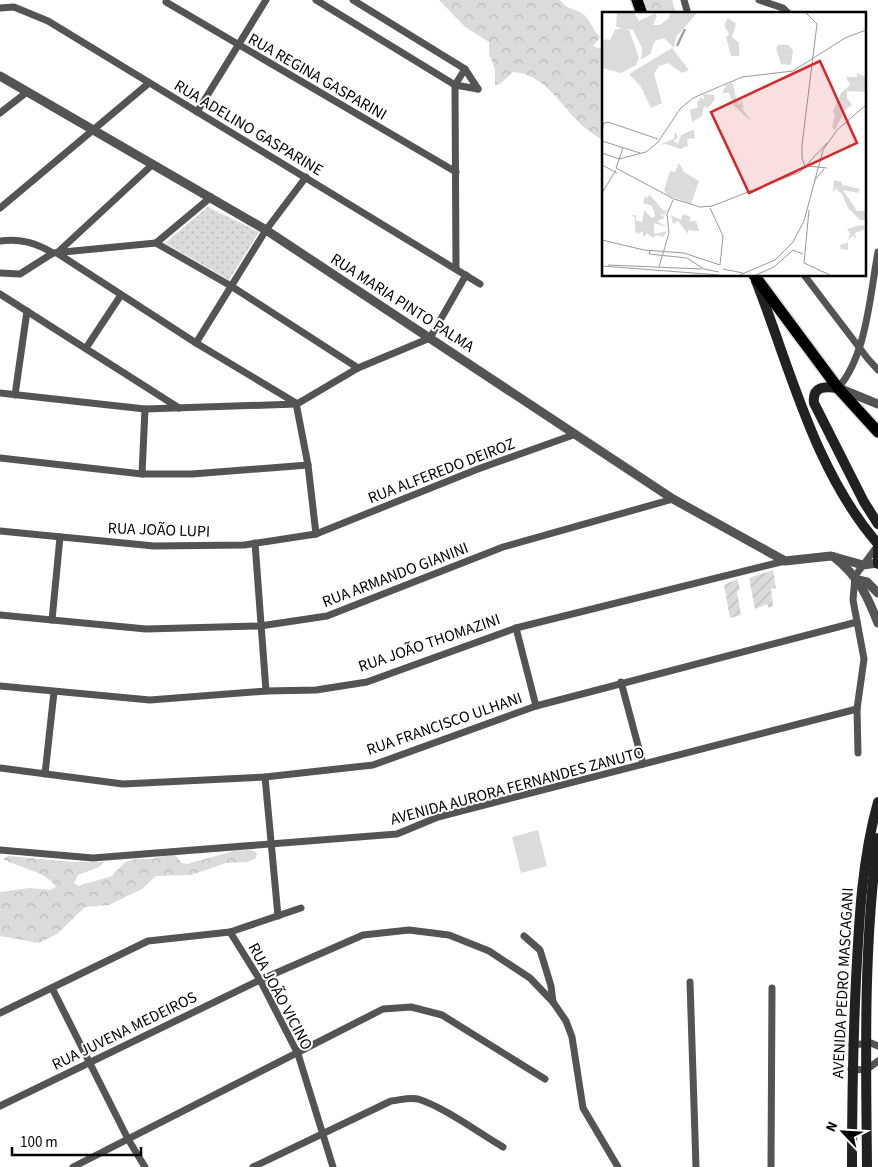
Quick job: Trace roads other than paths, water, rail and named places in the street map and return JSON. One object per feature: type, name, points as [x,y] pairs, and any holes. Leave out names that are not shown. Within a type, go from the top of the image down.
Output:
[{"type":"main road","points":[[637,0],[641,12]]},
{"type":"main road","points":[[754,276],[799,402],[835,479],[878,546],[878,563]]},
{"type":"main road","points":[[755,276],[838,388],[878,432]]},
{"type":"main road","points":[[838,388],[824,386],[818,388],[814,392],[814,403],[864,502],[878,524]]},
{"type":"main road","name":"AVENIDA PEDRO MASCAGANI","points":[[852,1167],[851,1069],[859,921],[869,834],[878,802]]},
{"type":"main road","name":"AVENIDA PEDRO MASCAGANI","points":[[867,1167],[865,1043],[867,964],[878,838]]},
{"type":"street","points":[[197,112],[266,0]]},
{"type":"street","points":[[316,0],[455,85],[478,90],[465,69],[353,0]]},
{"type":"street","points":[[759,0],[783,8],[787,12]]},
{"type":"street","name":"RUA REGINA GASPARINI","points":[[166,2],[238,46],[456,172]]},
{"type":"street","name":"RUA ADELINO GASPARINE","points":[[0,8],[14,7],[48,21],[480,284]]},
{"type":"street","points":[[456,268],[455,85],[465,69]]},
{"type":"street","name":"RUA MARIA PINTO PALMA","points":[[0,76],[266,230],[673,499],[785,561]]},
{"type":"street","points":[[0,208],[149,83]]},
{"type":"street","points":[[0,114],[27,92]]},
{"type":"street","points":[[0,273],[20,274],[55,253],[153,164]]},
{"type":"street","points":[[196,343],[266,230],[306,177]]},
{"type":"street","points":[[55,253],[156,243],[211,197]]},
{"type":"street","points":[[0,241],[12,239],[36,243],[55,253],[196,343],[297,404],[308,465],[316,534]]},
{"type":"street","points":[[156,243],[230,286],[358,368]]},
{"type":"street","points":[[878,252],[859,347],[846,379],[838,388],[878,404]]},
{"type":"street","points":[[0,393],[145,409],[297,404],[358,368],[430,338],[466,275]]},
{"type":"street","points":[[805,276],[878,370]]},
{"type":"street","points":[[0,294],[179,408]]},
{"type":"street","points":[[86,348],[121,295]]},
{"type":"street","points":[[15,395],[27,311]]},
{"type":"street","points":[[142,474],[145,409]]},
{"type":"street","name":"RUA ALFEREDO DEIROZ","points":[[316,534],[478,469],[576,434]]},
{"type":"street","points":[[0,458],[142,474],[192,474],[308,465]]},
{"type":"street","name":"RUA ARMANDO GIANINI","points":[[0,615],[146,629],[260,626],[327,616],[503,547],[673,499]]},
{"type":"street","name":"RUA JOÃO LUPI","points":[[0,531],[154,546],[255,543],[316,534]]},
{"type":"street","points":[[52,620],[60,537]]},
{"type":"street","points":[[255,543],[266,691]]},
{"type":"street","points":[[858,753],[857,709],[864,659],[853,600],[856,578],[878,546]]},
{"type":"street","points":[[831,556],[864,565],[878,563]]},
{"type":"street","points":[[831,556],[856,578],[865,591],[878,623]]},
{"type":"street","name":"RUA JOÃO THOMAZINI","points":[[0,686],[150,700],[266,691],[316,690],[367,682],[516,628],[785,561],[831,556]]},
{"type":"street","points":[[856,578],[867,582],[878,593]]},
{"type":"street","name":"RUA FRANCISCO ULHANI","points":[[0,768],[123,784],[265,777],[372,765],[536,706],[621,682],[857,622]]},
{"type":"street","points":[[516,628],[536,706]]},
{"type":"street","points":[[621,682],[643,764]]},
{"type":"street","points":[[45,774],[54,692]]},
{"type":"street","name":"AVENIDA AURORA FERNANDES ZANUTO","points":[[0,850],[94,858],[397,834],[438,817],[857,709]]},
{"type":"street","points":[[265,777],[278,916]]},
{"type":"street","points":[[230,932],[302,908]]},
{"type":"street","name":"RUA JUVENA MEDEIROS","points":[[0,1106],[260,980],[363,935],[409,930],[449,935],[489,951],[530,978],[554,1002]]},
{"type":"street","name":"RUA JOÃO VICINO","points":[[0,1013],[148,941],[230,932],[260,980],[298,1054],[333,1167]]},
{"type":"street","points":[[524,936],[540,950],[554,1002],[566,1021],[572,1038],[583,1108],[618,1167]]},
{"type":"street","points":[[690,982],[696,1167]]},
{"type":"street","points":[[52,988],[128,1139],[145,1167]]},
{"type":"street","points":[[771,1167],[772,988]]},
{"type":"street","points":[[73,1167],[383,1009],[411,1007],[442,1015],[545,1079]]},
{"type":"street","points":[[852,1045],[865,1043],[878,1046]]},
{"type":"street","points":[[851,1069],[866,1070],[878,1061]]},
{"type":"street","points":[[253,1167],[391,1101],[417,1099],[503,1147]]}]
